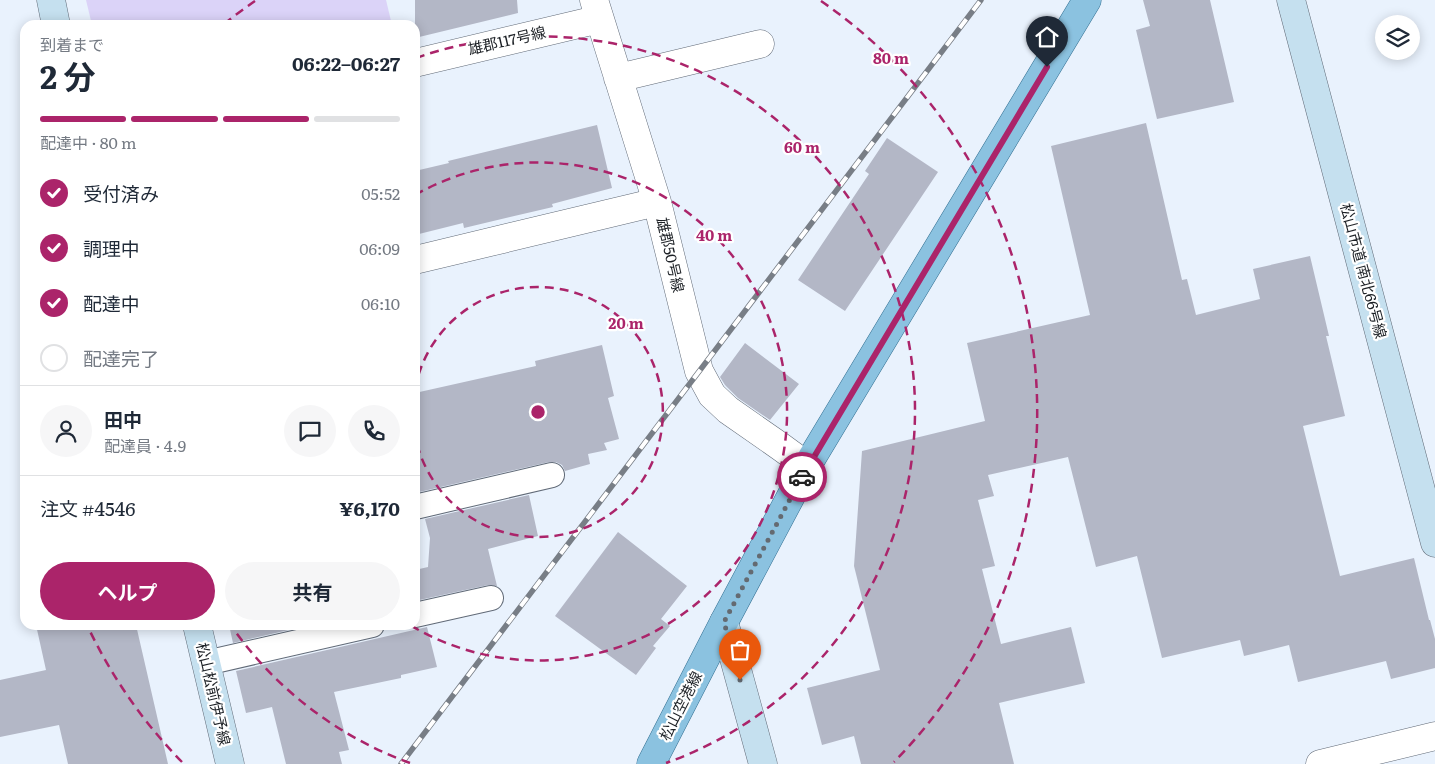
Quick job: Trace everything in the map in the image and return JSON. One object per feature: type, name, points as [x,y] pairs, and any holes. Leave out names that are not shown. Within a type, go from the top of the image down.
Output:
[{"type":"main road","name":"松山空港線","points":[[651,764],[807,466],[1087,0]]},
{"type":"street","points":[[50,0],[55,20]]},
{"type":"street","name":"松山市道 南北66号線","points":[[1291,0],[1426,472],[1435,543]]},
{"type":"street","name":"雄郡50号線","points":[[597,10],[657,202],[699,371],[712,395],[728,410],[807,466]]},
{"type":"street","name":"雄郡117号線","points":[[420,62],[597,10]]},
{"type":"street","points":[[618,78],[760,44]]},
{"type":"street","points":[[420,259],[657,202]]},
{"type":"street","points":[[724,622],[763,764]]},
{"type":"street","name":"松山松前伊予線","points":[[198,630],[230,764]]},
{"type":"street","points":[[1320,764],[1435,736]]},
{"type":"lane","points":[[420,506],[552,475]]},
{"type":"lane","points":[[420,614],[491,598]]},
{"type":"lane","points":[[206,663],[350,630]]},
{"type":"shaded area","points":[[86,0],[386,0],[391,20],[91,20]]},
{"type":"building","points":[[415,0],[517,0],[518,13],[420,37],[420,20],[415,20]]},
{"type":"building","points":[[1143,0],[1210,0],[1234,102],[1157,119],[1136,30],[1150,26]]},
{"type":"building","points":[[1146,123],[1182,280],[1187,279],[1196,315],[1260,299],[1253,269],[1310,256],[1345,416],[1303,426],[1340,576],[1414,558],[1435,639],[1435,668],[1391,679],[1386,661],[1298,682],[1289,645],[1244,656],[1240,640],[1162,658],[1137,556],[1096,567],[1068,457],[988,475],[994,496],[978,500],[995,566],[982,569],[1001,644],[1071,627],[1085,683],[999,703],[1014,764],[861,764],[854,736],[822,745],[807,688],[880,670],[854,566],[862,451],[985,421],[967,343],[1090,315],[1051,146]]},
{"type":"building","points":[[597,125],[612,188],[552,204],[553,207],[464,228],[463,223],[420,234],[420,170],[449,163],[448,161]]},
{"type":"building","points":[[887,138],[938,172],[845,311],[798,280],[869,174],[865,171]]},
{"type":"building","points":[[745,343],[799,384],[770,420],[738,398],[720,377]]},
{"type":"building","points":[[602,345],[614,396],[608,398],[619,439],[604,443],[607,450],[588,454],[590,464],[565,471],[562,465],[556,462],[549,462],[420,492],[420,392],[536,366],[535,361]]},
{"type":"building","points":[[529,495],[538,536],[488,549],[497,586],[488,585],[420,600],[420,569],[428,567],[430,538],[425,519]]},
{"type":"building","points":[[618,532],[687,586],[661,619],[670,626],[653,646],[656,648],[636,675],[555,616]]},
{"type":"building","points":[[427,627],[437,667],[401,675],[401,678],[334,692],[349,750],[339,752],[342,764],[286,764],[272,707],[246,713],[236,671]]},
{"type":"building","points":[[37,630],[137,630],[168,764],[68,764],[59,725],[0,737],[0,680],[46,670]]},
{"type":"building","points":[[230,630],[289,630],[233,643]]},
{"type":"railway","points":[[401,764],[981,0]]},
{"type":"way so far","points":[[740,680],[724,622],[802,477]]},
{"type":"route","points":[[802,477],[1047,67]]}]
